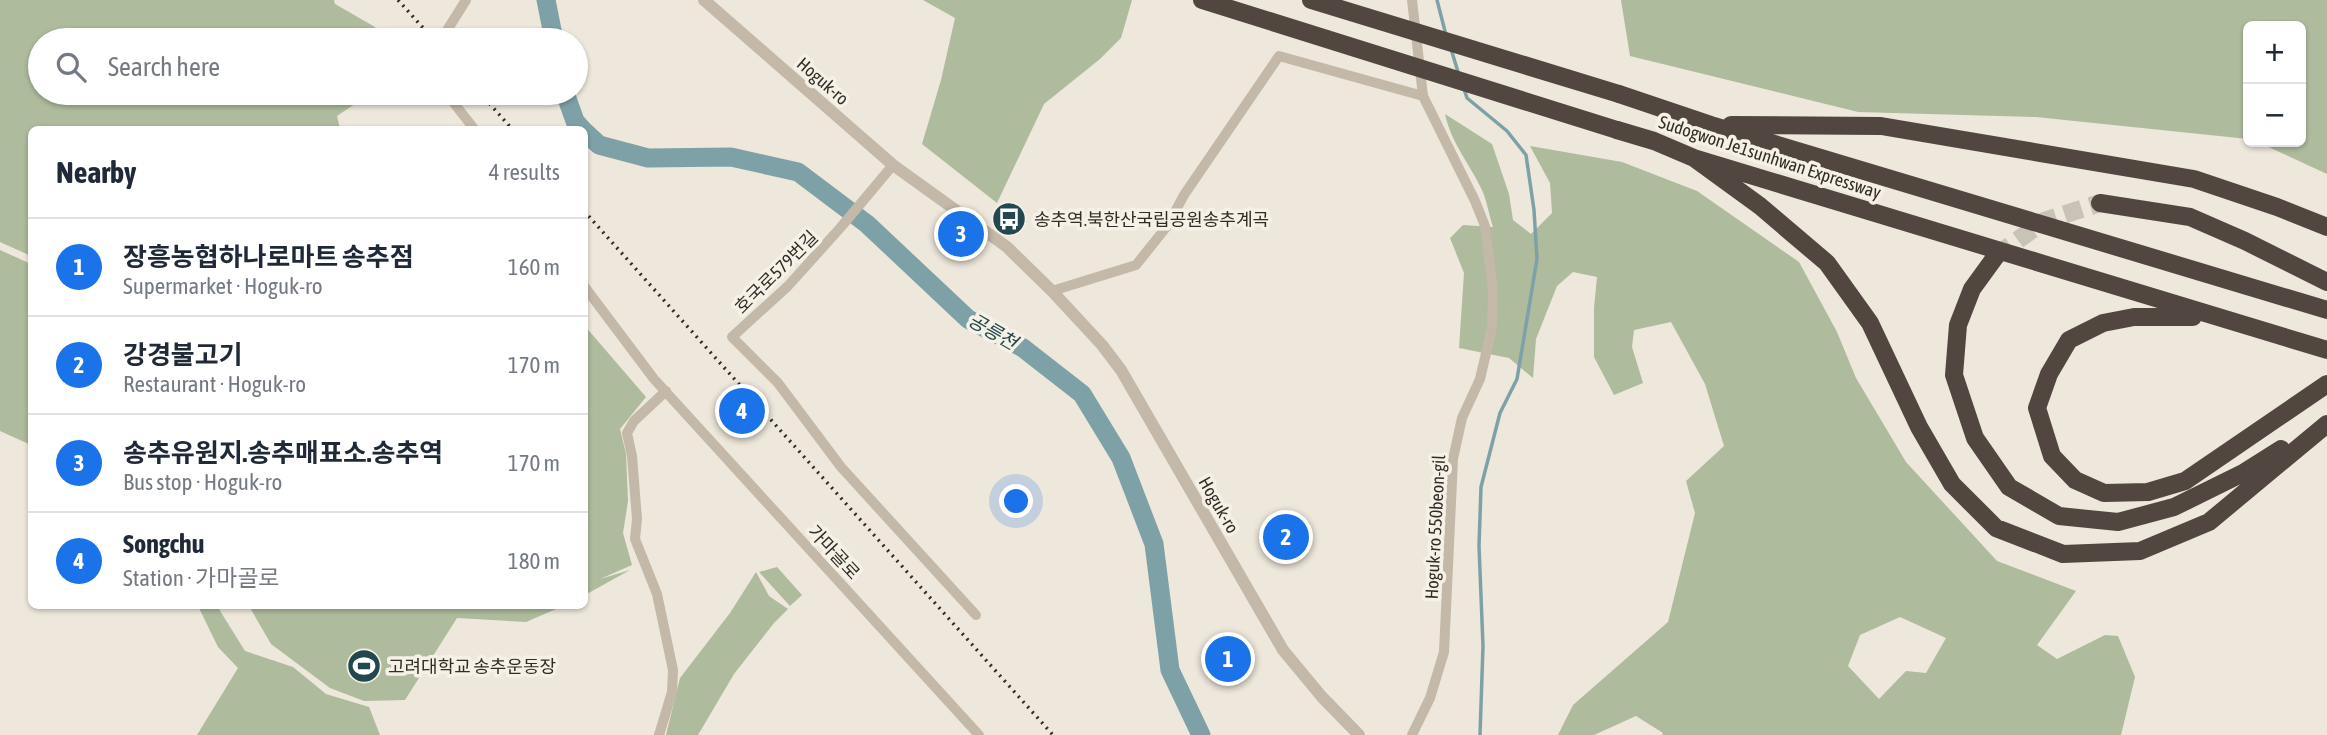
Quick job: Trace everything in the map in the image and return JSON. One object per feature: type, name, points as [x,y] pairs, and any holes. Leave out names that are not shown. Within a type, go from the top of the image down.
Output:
[{"type":"highway","name":"Sudogwon Je1sunhwan Expressway","points":[[1202,0],[1654,141],[1694,158],[2321,348]]},
{"type":"highway","name":"Sudogwon Je1sunhwan Expressway","points":[[1311,0],[1619,94],[1711,125],[2327,310]]},
{"type":"highway","points":[[1711,125],[1881,126],[2194,179],[2327,227]]},
{"type":"highway","points":[[1694,158],[1760,206],[1827,263],[1870,323],[1919,427],[1952,484],[1996,528],[2063,554],[2140,551],[2209,522],[2327,423]]},
{"type":"highway","points":[[2100,203],[2190,217],[2327,282]]},
{"type":"highway","points":[[1996,257],[1972,289],[1958,325],[1954,375],[1975,438],[2009,487],[2059,516],[2118,522],[2174,507],[2244,473],[2327,423]]},
{"type":"highway","points":[[2214,317],[2134,317],[2103,323],[2069,340],[2049,374],[2037,408],[2052,456],[2075,480],[2104,493],[2148,492],[2185,481],[2327,384]]},
{"type":"street","points":[[448,28],[466,0]]},
{"type":"street","name":"Hoguk-ro","points":[[704,0],[893,165],[1007,247],[1102,345],[1121,370],[1283,650],[1322,697],[1359,735]]},
{"type":"street","name":"Hoguk-ro 550beon-gil","points":[[1412,0],[1423,96],[1485,226],[1493,291],[1492,328],[1479,379],[1462,418],[1453,459],[1444,652],[1430,698],[1412,735]]},
{"type":"street","points":[[1052,291],[1136,265],[1168,225],[1184,195],[1279,56],[1423,96]]},
{"type":"street","points":[[455,105],[472,126]]},
{"type":"street","name":"호국로579번길","points":[[893,165],[788,286],[732,337],[778,383],[841,467],[976,615]]},
{"type":"street","name":"가마골로","points":[[588,291],[666,391],[979,735]]},
{"type":"street","points":[[659,735],[672,692],[673,670],[657,594],[635,539],[637,519],[627,433],[634,421],[666,391]]},
{"type":"green space","points":[[0,0],[334,0],[335,4],[376,28],[28,28],[28,105],[353,105],[337,116],[339,126],[28,126],[28,255],[0,242]]},
{"type":"green space","points":[[923,0],[1132,0],[1121,38],[1100,59],[1044,104],[997,203],[922,144],[941,80],[955,18]]},
{"type":"green space","points":[[1621,0],[2327,0],[2327,174],[2269,147],[2306,147],[2306,21],[2243,21],[2243,138],[2036,117],[1858,112],[1630,56]]},
{"type":"green space","points":[[1445,114],[1492,144],[1509,194],[1513,220],[1531,234],[1552,213],[1550,183],[1530,146],[1622,162],[1697,191],[1799,262],[1837,332],[1856,378],[1906,462],[1997,561],[2076,591],[2037,645],[2057,659],[2105,635],[2118,636],[2135,677],[2121,735],[1662,735],[1663,733],[1636,716],[1594,735],[1558,735],[1573,705],[1668,622],[1695,513],[1686,481],[1724,446],[1705,384],[1671,322],[1634,330],[1632,347],[1643,383],[1614,395],[1594,357],[1597,277],[1573,272],[1557,286],[1536,339],[1533,378],[1509,358],[1459,348],[1464,273],[1450,238],[1463,225],[1493,227],[1482,190],[1448,125]],"holes":[[[1900,617],[1946,638],[1926,673],[1906,671],[1879,699],[1848,666],[1860,635]]]},
{"type":"green space","points":[[0,250],[28,263],[28,444],[0,431]]},
{"type":"green space","points":[[588,330],[646,397],[620,429],[626,454],[628,501],[623,533],[632,565],[600,579],[630,570],[588,593]]},
{"type":"green space","points":[[777,567],[802,595],[790,606],[759,572]]},
{"type":"green space","points":[[756,572],[769,596],[788,609],[734,674],[698,735],[666,735],[680,678],[730,613]]},
{"type":"green space","points":[[199,609],[219,609],[245,651],[293,667],[326,694],[369,707],[380,735],[197,735],[238,668],[218,647]]},
{"type":"green space","name":"고려대학교 송추운동장","points":[[251,609],[556,609],[526,622],[457,618],[405,700],[364,701],[330,688],[271,644]]},
{"type":"waterway","name":"공릉천","points":[[546,0],[552,28]]},
{"type":"waterway","points":[[1437,0],[1446,35]]},
{"type":"waterway","points":[[1451,49],[1459,75]]},
{"type":"waterway","points":[[1464,89],[1467,98],[1507,131],[1526,155],[1534,210],[1537,259],[1517,379],[1500,413],[1481,487],[1479,546],[1483,646],[1480,735]]},
{"type":"waterway","name":"공릉천","points":[[569,105],[579,126]]},
{"type":"waterway","name":"공릉천","points":[[588,135],[599,145],[648,158],[731,157],[798,172],[867,224],[968,319],[1023,348],[1082,394],[1121,458],[1154,544],[1170,670],[1201,735]]},
{"type":"tunnel","points":[[1996,256],[2044,221],[2100,203]]},
{"type":"railway","points":[[398,0],[423,28]]},
{"type":"railway","points":[[491,105],[509,126]]},
{"type":"railway","points":[[588,215],[1053,735]]},
{"type":"place","name":"송추역.북한산국립공원송추계곡","points":[[1009,219]]},
{"type":"place","name":"송추유원지.송추매표소.송추역","points":[[961,234]]},
{"type":"place","name":"Songchu","points":[[742,411]]},
{"type":"place","name":"강경불고기","points":[[1286,537]]},
{"type":"place","name":"장흥농협하나로마트 송추점","points":[[1228,659]]},
{"type":"place","name":"고려대학교 송추운동장","points":[[364,666]]}]
